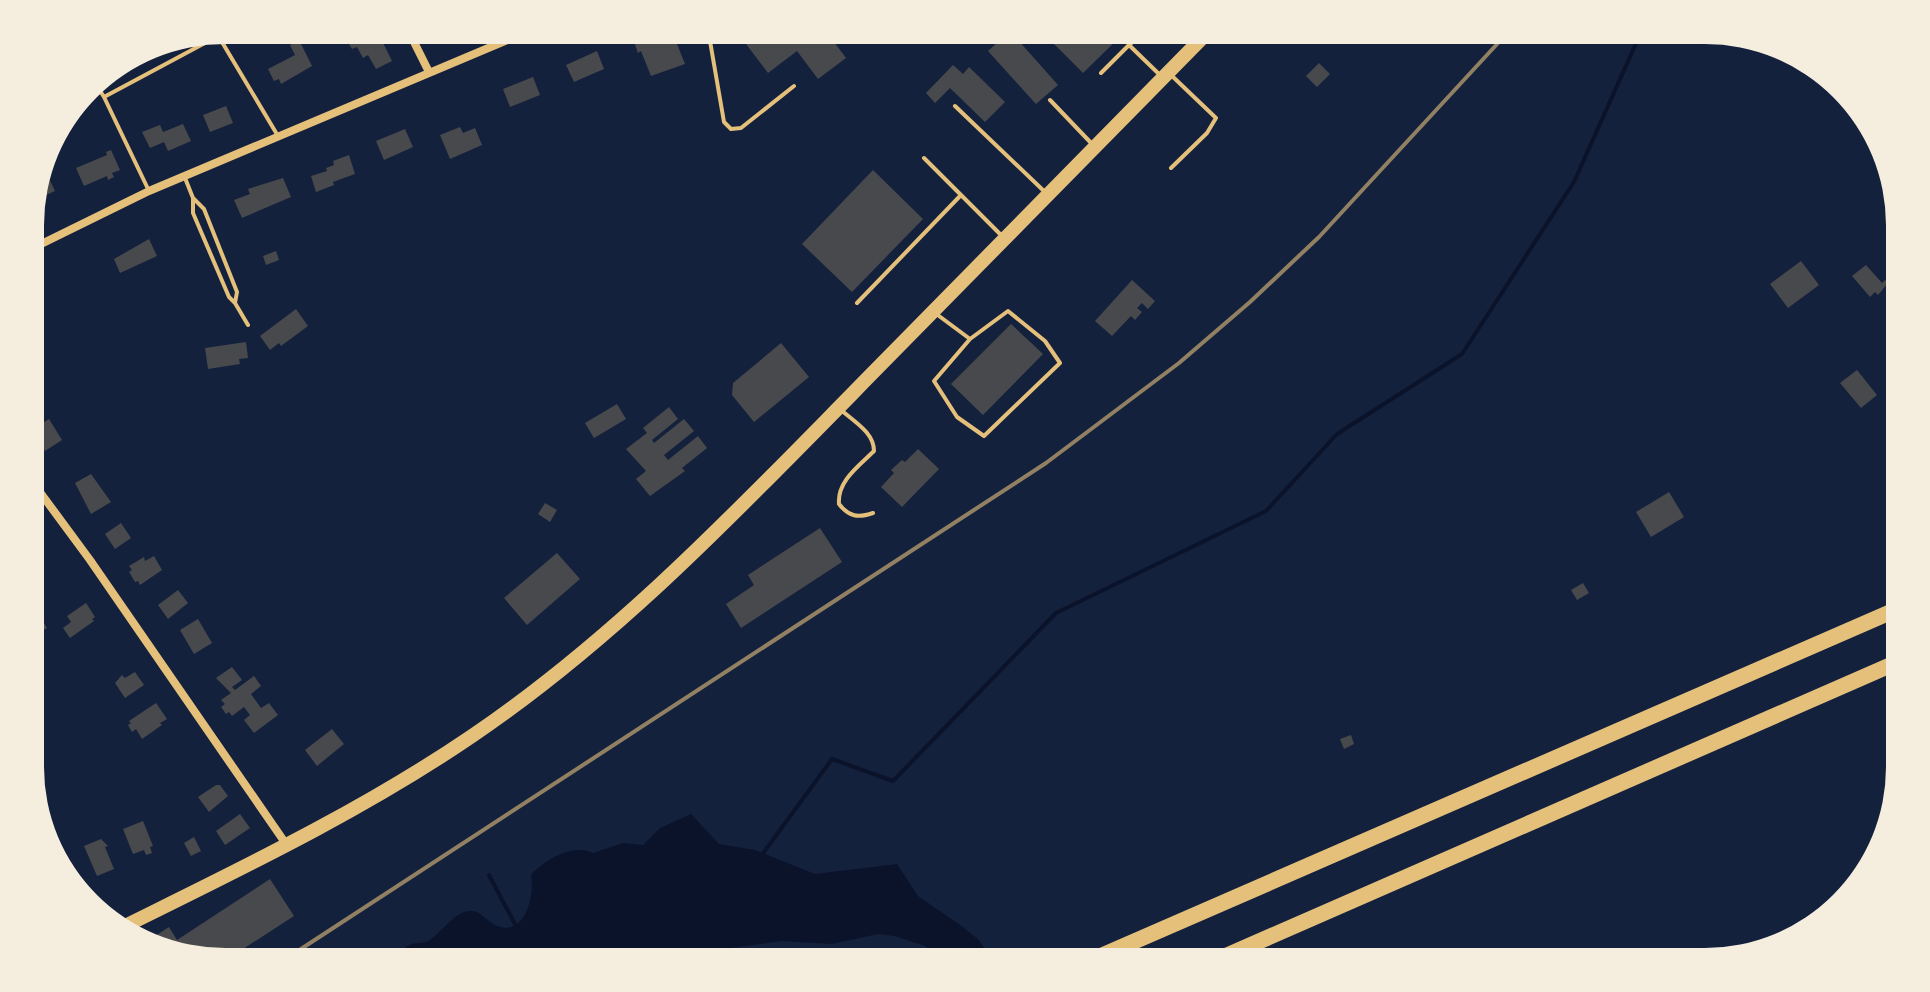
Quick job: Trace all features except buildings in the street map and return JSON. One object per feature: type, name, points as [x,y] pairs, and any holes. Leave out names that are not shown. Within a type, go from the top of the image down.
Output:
[{"type":"highway","points":[[1119,948],[1886,614]]},
{"type":"highway","points":[[1244,948],[1886,667]]},
{"type":"main road","points":[[132,922],[373,799],[473,736],[559,672],[653,591],[1196,44]]},
{"type":"street","points":[[415,44],[429,72]]},
{"type":"street","points":[[44,243],[149,191],[497,44]]},
{"type":"street","points":[[44,498],[286,844]]},
{"type":"lane","points":[[223,44],[278,136]]},
{"type":"lane","points":[[710,44],[724,122],[731,129],[741,128],[794,86]]},
{"type":"lane","points":[[1101,73],[1129,45],[1216,118],[1207,133],[1171,168]]},
{"type":"lane","points":[[104,97],[194,47]]},
{"type":"lane","points":[[102,93],[149,191]]},
{"type":"lane","points":[[1050,100],[1095,147]]},
{"type":"lane","points":[[955,106],[1048,194]]},
{"type":"lane","points":[[924,158],[1004,239]]},
{"type":"lane","points":[[185,176],[193,198],[193,213],[229,297],[248,325]]},
{"type":"lane","points":[[857,303],[961,195]]},
{"type":"lane","points":[[193,198],[204,209],[237,292],[235,303]]},
{"type":"lane","points":[[933,311],[970,339]]},
{"type":"lane","points":[[1008,311],[1045,341],[1060,363],[984,436],[957,417],[934,381],[970,339],[1008,311]]},
{"type":"lane","points":[[838,408],[869,433],[874,444],[874,451],[843,482],[838,495],[839,504],[852,516],[873,513]]},
{"type":"water","points":[[691,814],[719,844],[755,850],[815,874],[897,864],[918,896],[963,927],[984,948],[927,948],[895,936],[878,934],[832,944],[781,941],[731,948],[405,948],[428,941],[457,916],[468,911],[479,913],[495,925],[505,928],[514,926],[526,913],[531,875],[543,864],[577,850],[593,853],[623,843],[643,845],[660,828]]},
{"type":"waterway","points":[[761,856],[832,759],[893,781],[1056,613],[1266,511],[1337,434],[1462,354],[1574,182],[1636,44]]},
{"type":"waterway","points":[[489,875],[516,926]]},
{"type":"railway","points":[[302,948],[1046,463],[1179,363],[1319,237],[1497,44]]}]
